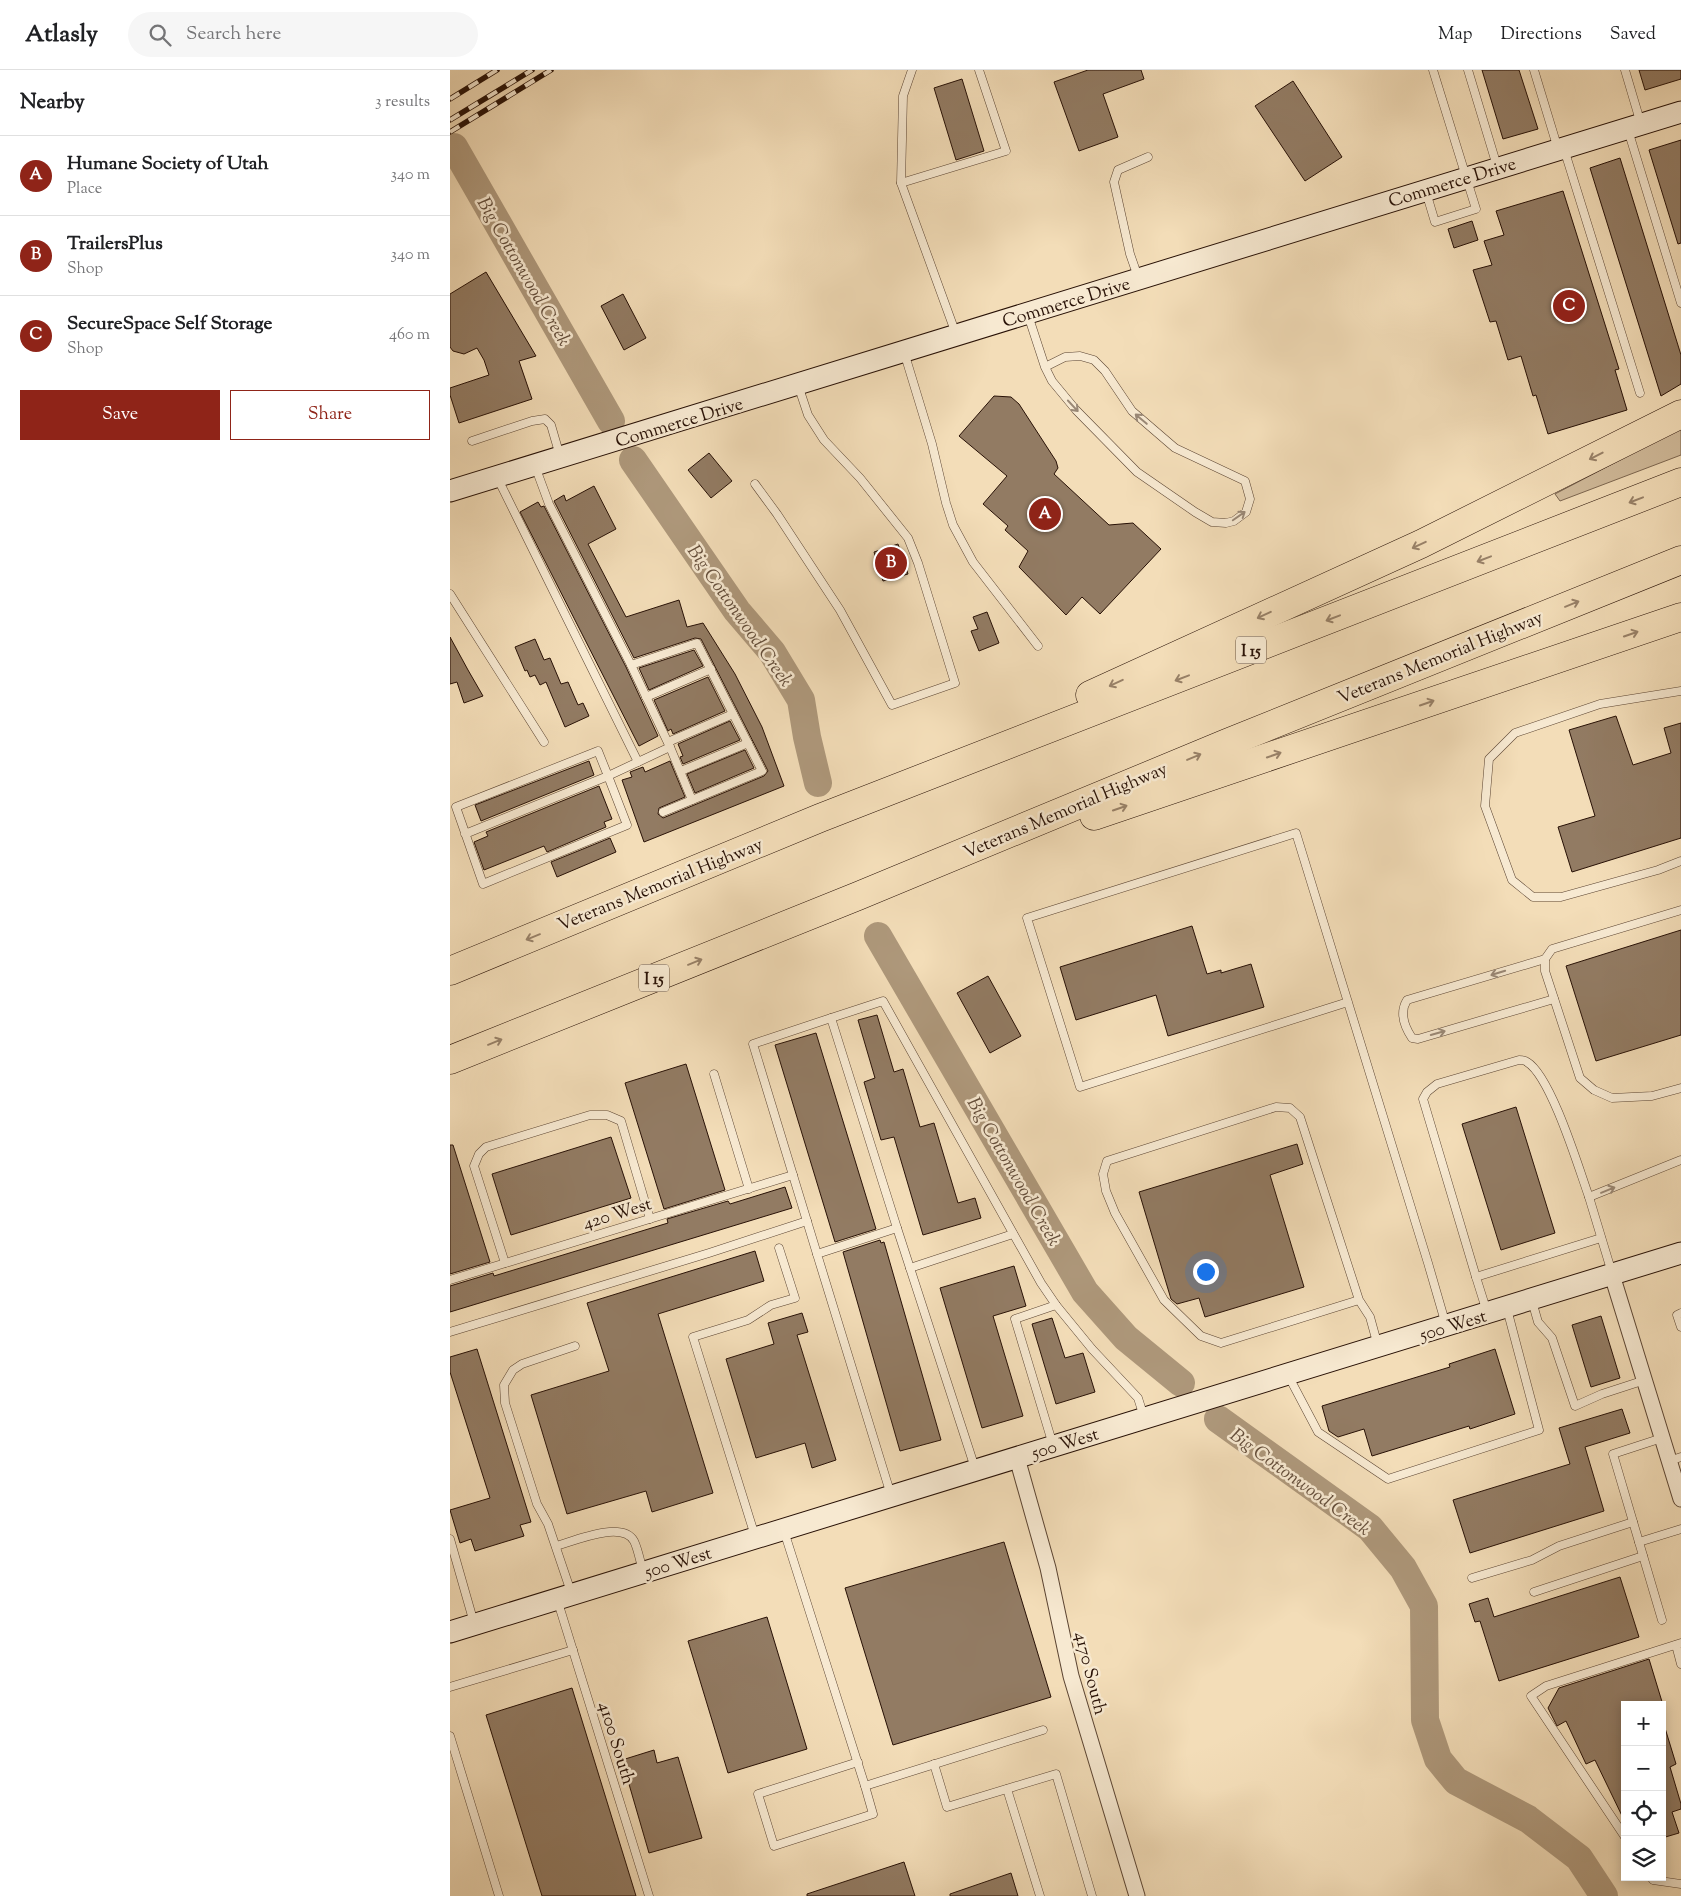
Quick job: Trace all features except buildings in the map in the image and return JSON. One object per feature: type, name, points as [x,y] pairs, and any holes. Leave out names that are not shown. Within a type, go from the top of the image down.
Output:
[{"type":"highway","points":[[820,818],[1421,544],[1681,414]]},
{"type":"highway","name":"Veterans Memorial Highway","points":[[450,971],[820,818],[1681,482]]},
{"type":"highway","name":"Veterans Memorial Highway","points":[[450,1060],[858,896],[1227,743],[1681,560]]},
{"type":"highway","points":[[858,896],[1681,617]]},
{"type":"street","name":"Commerce Drive","points":[[450,491],[1681,112]]},
{"type":"street","name":"500 West","points":[[450,1632],[1144,1418],[1532,1301],[1681,1253]]},
{"type":"street","points":[[1612,1275],[1662,1438],[1675,1459],[1681,1499]]},
{"type":"street","name":"4170 South","points":[[1017,1458],[1048,1568],[1071,1676],[1137,1896]]},
{"type":"lane","points":[[912,70],[903,96],[901,183],[957,336]]},
{"type":"lane","points":[[901,183],[1006,151],[979,70]]},
{"type":"lane","points":[[1425,190],[1435,222],[1476,208],[1433,70]]},
{"type":"lane","points":[[1468,70],[1498,168]]},
{"type":"lane","points":[[1534,70],[1640,393]]},
{"type":"lane","points":[[1625,70],[1634,126],[1681,303]]},
{"type":"lane","points":[[1139,279],[1130,254],[1114,182],[1118,170],[1148,157]]},
{"type":"lane","points":[[1028,314],[1045,367],[1061,393],[1137,472],[1212,522],[1226,524],[1234,521],[1246,512],[1250,499],[1245,481],[1175,448],[1132,411],[1105,371],[1094,360],[1080,356],[1065,357],[1045,367]]},
{"type":"lane","points":[[904,352],[932,444],[946,503],[959,538],[972,562],[1038,646]]},
{"type":"lane","points":[[755,484],[840,610],[892,705],[955,683],[918,563],[908,538],[860,478],[824,440],[808,414],[798,385]]},
{"type":"lane","points":[[472,441],[532,421],[546,419],[551,425],[561,458]]},
{"type":"lane","points":[[535,466],[549,504],[631,665],[669,744],[692,800]]},
{"type":"lane","points":[[496,477],[638,762]]},
{"type":"lane","points":[[450,594],[544,742]]},
{"type":"lane","points":[[631,665],[697,642],[762,772],[663,812]]},
{"type":"lane","points":[[646,697],[711,669]]},
{"type":"lane","points":[[1681,691],[1600,704],[1515,733],[1489,759],[1486,806],[1512,880],[1533,897],[1561,897],[1658,870],[1681,861]]},
{"type":"lane","points":[[466,834],[608,776],[638,762],[669,744],[733,714]]},
{"type":"lane","points":[[680,771],[748,743]]},
{"type":"lane","points":[[598,751],[608,776],[627,825],[483,884],[456,807],[598,751]]},
{"type":"lane","points":[[1348,1002],[1080,1087],[1026,918],[1296,833],[1348,1002],[1428,1263],[1446,1327]]},
{"type":"lane","points":[[1681,910],[1552,949],[1545,959],[1545,971],[1580,1078],[1594,1090],[1612,1098],[1652,1096],[1681,1088]]},
{"type":"lane","points":[[1545,959],[1407,1000],[1402,1016],[1412,1038],[1418,1039],[1554,999]]},
{"type":"lane","points":[[892,1496],[753,1044],[883,1001],[1013,1234],[1056,1305],[1092,1349],[1138,1398],[1144,1418]]},
{"type":"lane","points":[[831,1018],[976,1470]]},
{"type":"lane","points":[[1288,1375],[1318,1432],[1388,1479],[1539,1430],[1497,1311],[1476,1276],[1423,1099],[1427,1092],[1437,1084],[1519,1060],[1527,1062],[1538,1075],[1556,1107],[1589,1197],[1612,1275]]},
{"type":"lane","points":[[714,1074],[749,1189]]},
{"type":"lane","points":[[1360,1300],[1221,1343],[1201,1336],[1164,1300],[1115,1213],[1106,1191],[1103,1174],[1107,1161],[1276,1107],[1290,1108],[1300,1117],[1360,1300],[1370,1317],[1378,1348]]},
{"type":"lane","points":[[505,1263],[474,1166],[479,1154],[486,1147],[590,1115],[607,1115],[620,1122],[650,1219]]},
{"type":"lane","points":[[1589,1197],[1681,1160]]},
{"type":"lane","name":"420 West","points":[[450,1280],[793,1175]]},
{"type":"lane","points":[[450,1332],[807,1221]]},
{"type":"lane","points":[[817,1254],[897,1228]]},
{"type":"lane","points":[[910,1268],[1013,1234]]},
{"type":"lane","points":[[1476,1276],[1601,1238]]},
{"type":"lane","points":[[756,1538],[693,1337],[748,1320],[771,1305],[795,1298],[779,1248]]},
{"type":"lane","points":[[1532,1301],[1538,1322],[1552,1338],[1575,1406],[1602,1394],[1645,1380]]},
{"type":"lane","points":[[1053,1446],[1015,1319],[1056,1305]]},
{"type":"lane","points":[[1681,1313],[1677,1315],[1681,1327]]},
{"type":"lane","name":"4100 South","points":[[575,1346],[522,1364],[513,1370],[504,1386],[505,1403],[538,1504],[556,1546],[573,1650],[648,1896]]},
{"type":"lane","points":[[1662,1438],[1613,1454],[1662,1620]]},
{"type":"lane","points":[[1472,1578],[1532,1560],[1559,1546],[1633,1522]]},
{"type":"lane","points":[[783,1529],[858,1762],[873,1814],[774,1846],[758,1794],[858,1762]]},
{"type":"lane","points":[[1639,1542],[1681,1529]]},
{"type":"lane","points":[[556,1546],[601,1533],[620,1530],[634,1540],[644,1573]]},
{"type":"lane","points":[[450,1539],[474,1624]]},
{"type":"lane","points":[[1534,1592],[1643,1556]]},
{"type":"lane","points":[[1624,1836],[1532,1696],[1546,1686],[1678,1644],[1681,1664]]},
{"type":"lane","points":[[450,1687],[573,1650]]},
{"type":"lane","points":[[865,1786],[1043,1730]]},
{"type":"lane","points":[[450,1736],[499,1896]]},
{"type":"lane","points":[[934,1764],[947,1807],[1056,1774],[1092,1896]]},
{"type":"lane","points":[[1007,1789],[1040,1896]]},
{"type":"lane","points":[[1660,1881],[1681,1884]]},
{"type":"shaded area","points":[[1681,428],[1681,455],[1560,501],[1555,494]]},
{"type":"waterway","name":"Big Cottonwood Creek","points":[[454,147],[611,421]]},
{"type":"waterway","name":"Big Cottonwood Creek","points":[[633,460],[737,611],[772,652],[801,700],[807,737],[818,783]]},
{"type":"waterway","name":"Big Cottonwood Creek","points":[[878,936],[1085,1292],[1126,1338],[1181,1383]]},
{"type":"waterway","name":"Big Cottonwood Creek","points":[[1218,1419],[1370,1528],[1403,1568],[1424,1606],[1425,1720],[1438,1759],[1456,1781],[1528,1819],[1579,1858],[1604,1896]]},
{"type":"railway","points":[[450,99],[497,70]]},
{"type":"railway","points":[[450,120],[532,70]]},
{"type":"railway","points":[[450,132],[551,70]]},
{"type":"place","name":"SecureSpace Self Storage","points":[[1569,306]]},
{"type":"place","name":"Humane Society of Utah","points":[[1045,514]]},
{"type":"place","name":"TrailersPlus","points":[[891,563]]}]
